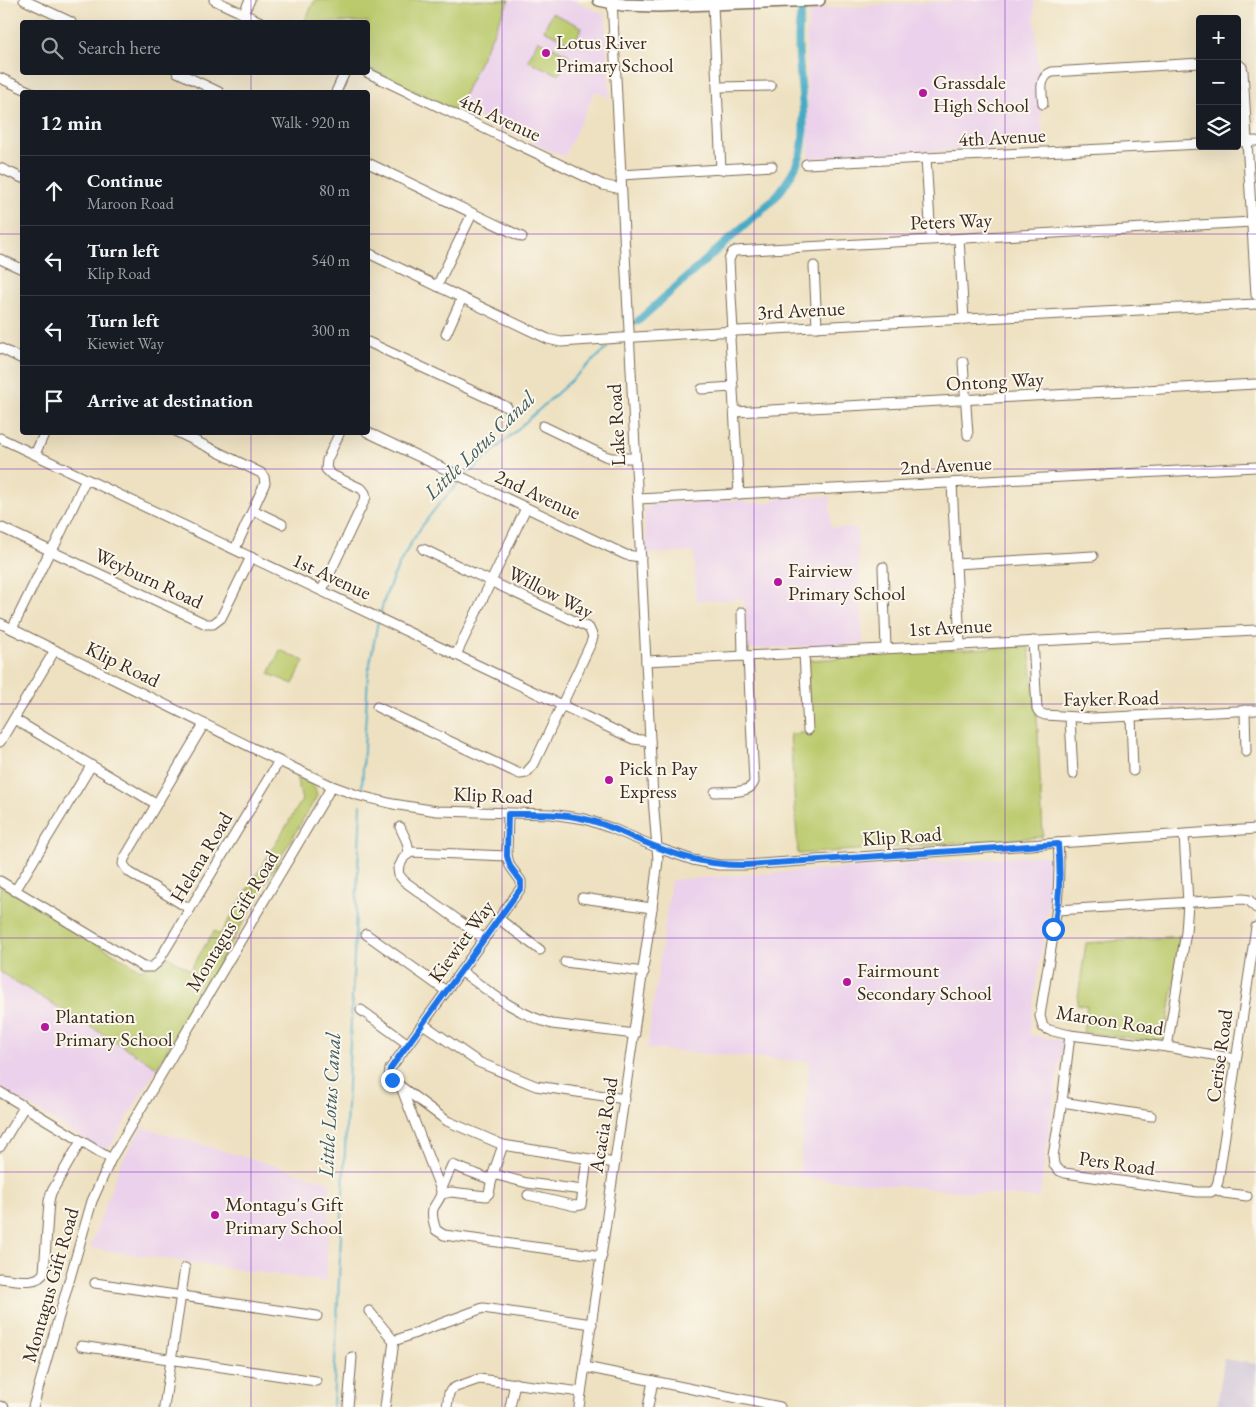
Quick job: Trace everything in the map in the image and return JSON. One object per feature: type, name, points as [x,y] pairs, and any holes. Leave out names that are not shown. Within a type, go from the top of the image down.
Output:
[{"type":"main road","points":[[600,0],[658,6],[818,0]]},
{"type":"street","points":[[24,0],[67,20]]},
{"type":"street","points":[[214,0],[256,20]]},
{"type":"street","points":[[243,14],[250,0]]},
{"type":"street","name":"Lake Road","points":[[612,2],[650,741],[658,848]]},
{"type":"street","points":[[713,5],[721,170]]},
{"type":"street","points":[[1043,104],[1043,79],[1052,72],[1196,63]]},
{"type":"street","points":[[1241,66],[1252,141],[1252,222],[1256,295]]},
{"type":"street","name":"4th Avenue","points":[[370,74],[603,185],[621,189]]},
{"type":"street","points":[[183,75],[215,90]]},
{"type":"street","points":[[337,90],[344,75]]},
{"type":"street","points":[[0,78],[27,90]]},
{"type":"street","points":[[718,87],[771,86]]},
{"type":"street","name":"4th Avenue","points":[[806,164],[1196,144]]},
{"type":"street","points":[[926,158],[931,239]]},
{"type":"street","points":[[370,165],[522,237]]},
{"type":"street","points":[[621,175],[772,166]]},
{"type":"street","points":[[0,168],[20,177]]},
{"type":"street","points":[[437,286],[472,214]]},
{"type":"street","name":"Peters Way","points":[[733,331],[729,260],[735,251],[1252,222]]},
{"type":"street","points":[[959,239],[964,319]]},
{"type":"street","name":"3rd Avenue","points":[[370,254],[555,341],[568,342],[733,331],[1256,304]]},
{"type":"street","points":[[0,258],[20,268]]},
{"type":"street","points":[[814,266],[817,327]]},
{"type":"street","points":[[446,334],[462,298]]},
{"type":"street","points":[[733,331],[730,338],[739,494]]},
{"type":"street","points":[[370,343],[507,407]]},
{"type":"street","points":[[0,348],[20,358]]},
{"type":"street","points":[[963,362],[968,435]]},
{"type":"street","name":"Ontong Way","points":[[735,412],[1256,384]]},
{"type":"street","points":[[702,390],[733,387]]},
{"type":"street","points":[[543,426],[605,456],[612,458],[635,458]]},
{"type":"street","name":"2nd Avenue","points":[[370,433],[626,555],[641,557]]},
{"type":"street","points":[[35,454],[44,435]]},
{"type":"street","points":[[183,435],[261,473],[264,477],[265,483],[235,549]]},
{"type":"street","points":[[322,590],[366,497],[362,489],[332,475],[326,469],[327,460],[339,435]]},
{"type":"street","name":"1st Avenue","points":[[0,438],[634,739],[650,741]]},
{"type":"street","name":"2nd Avenue","points":[[638,499],[1256,466]]},
{"type":"street","points":[[12,628],[50,551],[55,545],[86,479]]},
{"type":"street","points":[[952,482],[960,644]]},
{"type":"street","points":[[456,655],[526,508]]},
{"type":"street","points":[[253,510],[282,524]]},
{"type":"street","name":"Weyburn Road","points":[[0,527],[199,622],[210,625],[218,622],[221,618],[251,557]]},
{"type":"street","name":"Willow Way","points":[[423,548],[589,628],[593,637],[591,643],[562,704]]},
{"type":"street","points":[[956,564],[1093,556]]},
{"type":"street","points":[[883,567],[886,648]]},
{"type":"street","points":[[714,792],[747,791],[754,785],[742,612]]},
{"type":"street","name":"Klip Road","points":[[0,623],[279,761],[332,786],[357,795],[437,811],[551,814],[585,819],[658,848],[701,862],[730,865],[1256,829]]},
{"type":"street","name":"1st Avenue","points":[[646,661],[1256,630]]},
{"type":"street","name":"Fayker Road","points":[[1033,641],[1037,709],[1045,715],[1070,718],[1256,710]]},
{"type":"street","points":[[0,742],[55,650]]},
{"type":"street","points":[[804,653],[808,730]]},
{"type":"street","points":[[377,707],[520,774],[526,773],[534,764],[562,704]]},
{"type":"street","points":[[1246,710],[1246,752]]},
{"type":"street","points":[[1131,716],[1133,771]]},
{"type":"street","points":[[1070,718],[1072,774]]},
{"type":"street","points":[[14,719],[156,804]]},
{"type":"street","points":[[190,909],[129,872],[124,864],[126,853],[204,724]]},
{"type":"street","name":"Helena Road","points":[[15,891],[143,967],[149,968],[158,962],[279,761]]},
{"type":"street","points":[[0,881],[15,891],[91,766]]},
{"type":"street","name":"Montagus Gift Road","points":[[33,1407],[92,1201],[111,1159],[332,786]]},
{"type":"street","name":"Kiewiet Way","points":[[401,1087],[389,1076],[390,1069],[522,885],[510,866],[507,856],[508,814]]},
{"type":"street","points":[[400,827],[409,853]]},
{"type":"street","points":[[1167,1047],[1186,932],[1188,903],[1184,835]]},
{"type":"street","name":"Maroon Road","points":[[1058,844],[1060,876],[1057,910],[1040,1021],[1047,1029],[1070,1035],[1167,1047],[1236,1059]]},
{"type":"street","name":"Acacia Road","points":[[579,1407],[644,972],[658,848]]},
{"type":"street","points":[[484,939],[404,881],[399,875],[398,869],[404,857],[409,853],[507,856]]},
{"type":"street","points":[[582,898],[652,908]]},
{"type":"street","points":[[1057,910],[1243,899],[1249,900],[1256,908]]},
{"type":"street","points":[[499,919],[540,950]]},
{"type":"street","name":"Cerise Road","points":[[1216,1189],[1256,927]]},
{"type":"street","points":[[366,934],[446,991]]},
{"type":"street","points":[[565,962],[644,972]]},
{"type":"street","points":[[461,971],[510,1007],[541,1020],[552,1024],[634,1034]]},
{"type":"street","points":[[361,1010],[408,1044]]},
{"type":"street","points":[[423,1024],[478,1062],[526,1083],[625,1098]]},
{"type":"street","name":"Pers Road","points":[[1070,1035],[1053,1156],[1054,1165],[1060,1171],[1197,1192],[1211,1192],[1216,1189],[1224,1193],[1247,1196]]},
{"type":"street","points":[[401,1087],[447,1121],[503,1145],[615,1163]]},
{"type":"street","points":[[401,1087],[442,1192]]},
{"type":"street","points":[[0,1092],[111,1159]]},
{"type":"street","points":[[1062,1102],[1151,1116]]},
{"type":"street","points":[[0,1147],[24,1107]]},
{"type":"street","points":[[0,1278],[36,1280],[42,1276],[44,1272],[51,1193],[81,1141]]},
{"type":"street","points":[[442,1192],[485,1196],[489,1193],[492,1177],[503,1145]]},
{"type":"street","points":[[528,1195],[575,1206],[581,1205],[587,1159]]},
{"type":"street","points":[[583,1190],[492,1177],[452,1165],[442,1192],[433,1209],[436,1230],[444,1234],[602,1256]]},
{"type":"street","points":[[164,1407],[185,1268]]},
{"type":"street","points":[[95,1283],[317,1316]]},
{"type":"street","points":[[394,1341],[483,1308],[592,1324]]},
{"type":"street","points":[[369,1311],[394,1341],[385,1407]]},
{"type":"street","points":[[81,1346],[316,1381]]},
{"type":"street","points":[[348,1407],[352,1357]]},
{"type":"street","points":[[585,1367],[780,1407]]},
{"type":"street","points":[[446,1407],[451,1390],[479,1378],[581,1392]]},
{"type":"street","points":[[648,1407],[653,1381]]},
{"type":"street","points":[[510,1407],[515,1382]]},
{"type":"street","points":[[728,1407],[730,1397]]},
{"type":"shaded area","name":"Lotus River Primary School","points":[[509,0],[574,0],[605,15],[610,98],[595,91],[564,157],[458,107]]},
{"type":"shaded area","name":"Grassdale High School","points":[[975,0],[1034,0],[1043,146],[809,158],[806,41],[808,22],[812,9]]},
{"type":"shaded area","name":"Fairview Primary School","points":[[830,496],[831,528],[857,528],[863,643],[747,649],[744,599],[696,601],[694,552],[647,554],[644,511],[651,504],[740,500],[750,503],[769,503],[778,498]]},
{"type":"shaded area","name":"Fairmount Secondary School","points":[[1044,855],[1050,860],[1051,884],[1029,1035],[1063,1041],[1039,1198],[799,1177],[809,1062],[647,1049],[671,880]]},
{"type":"shaded area","name":"Plantation Primary School","points":[[0,972],[157,1067],[110,1147],[101,1149],[0,1088]]},
{"type":"shaded area","name":"Montagu's Gift Primary School","points":[[142,1127],[330,1182],[326,1282],[90,1248],[116,1175],[124,1157]]},
{"type":"shaded area","points":[[1224,1359],[1256,1364],[1256,1407],[1217,1407]]},
{"type":"green space","points":[[315,0],[509,0],[456,111],[370,69],[370,20],[305,20]]},
{"type":"green space","points":[[552,13],[582,27],[573,45],[544,30]]},
{"type":"green space","points":[[538,40],[569,55],[559,75],[528,61]]},
{"type":"green space","points":[[1027,646],[1029,648],[1037,716],[1042,837],[798,854],[790,734],[813,732],[812,725],[809,722],[808,660],[849,658],[851,655]]},
{"type":"green space","points":[[280,650],[304,661],[293,684],[269,674]]},
{"type":"green space","points":[[296,777],[313,786],[317,796],[157,1067],[0,972],[0,885],[141,970],[166,955],[190,970],[214,931],[220,935],[302,800]]},
{"type":"green space","points":[[1181,936],[1165,1040],[1162,1042],[1083,1032],[1087,1006],[1077,1004],[1086,943]]},
{"type":"waterway","name":"Little Lotus Canal","points":[[638,321],[774,199],[792,173],[800,156],[803,134],[803,107],[798,45],[802,10]]},
{"type":"waterway","name":"Little Lotus Canal","points":[[466,476],[607,348]]},
{"type":"waterway","name":"Little Lotus Canal","points":[[380,614],[393,577],[412,542],[447,495],[461,481]]},
{"type":"waterway","name":"Little Lotus Canal","points":[[362,788],[368,674],[378,621]]},
{"type":"waterway","name":"Little Lotus Canal","points":[[333,1407],[361,805]]},
{"type":"place","name":"Lotus River Primary School","points":[[546,53]]},
{"type":"place","name":"Grassdale High School","points":[[923,93]]},
{"type":"place","name":"Fairview Primary School","points":[[778,582]]},
{"type":"place","name":"Pick n Pay Express","points":[[609,780]]},
{"type":"place","name":"Fairmount Secondary School","points":[[847,982]]},
{"type":"place","name":"Plantation Primary School","points":[[45,1027]]},
{"type":"place","name":"Montagu's Gift Primary School","points":[[215,1215]]},
{"type":"route","points":[[392,1080],[389,1076],[390,1069],[521,888],[521,881],[510,866],[507,856],[508,814],[551,814],[585,819],[666,851],[693,860],[719,865],[746,865],[1058,844],[1060,881],[1053,929]]}]
